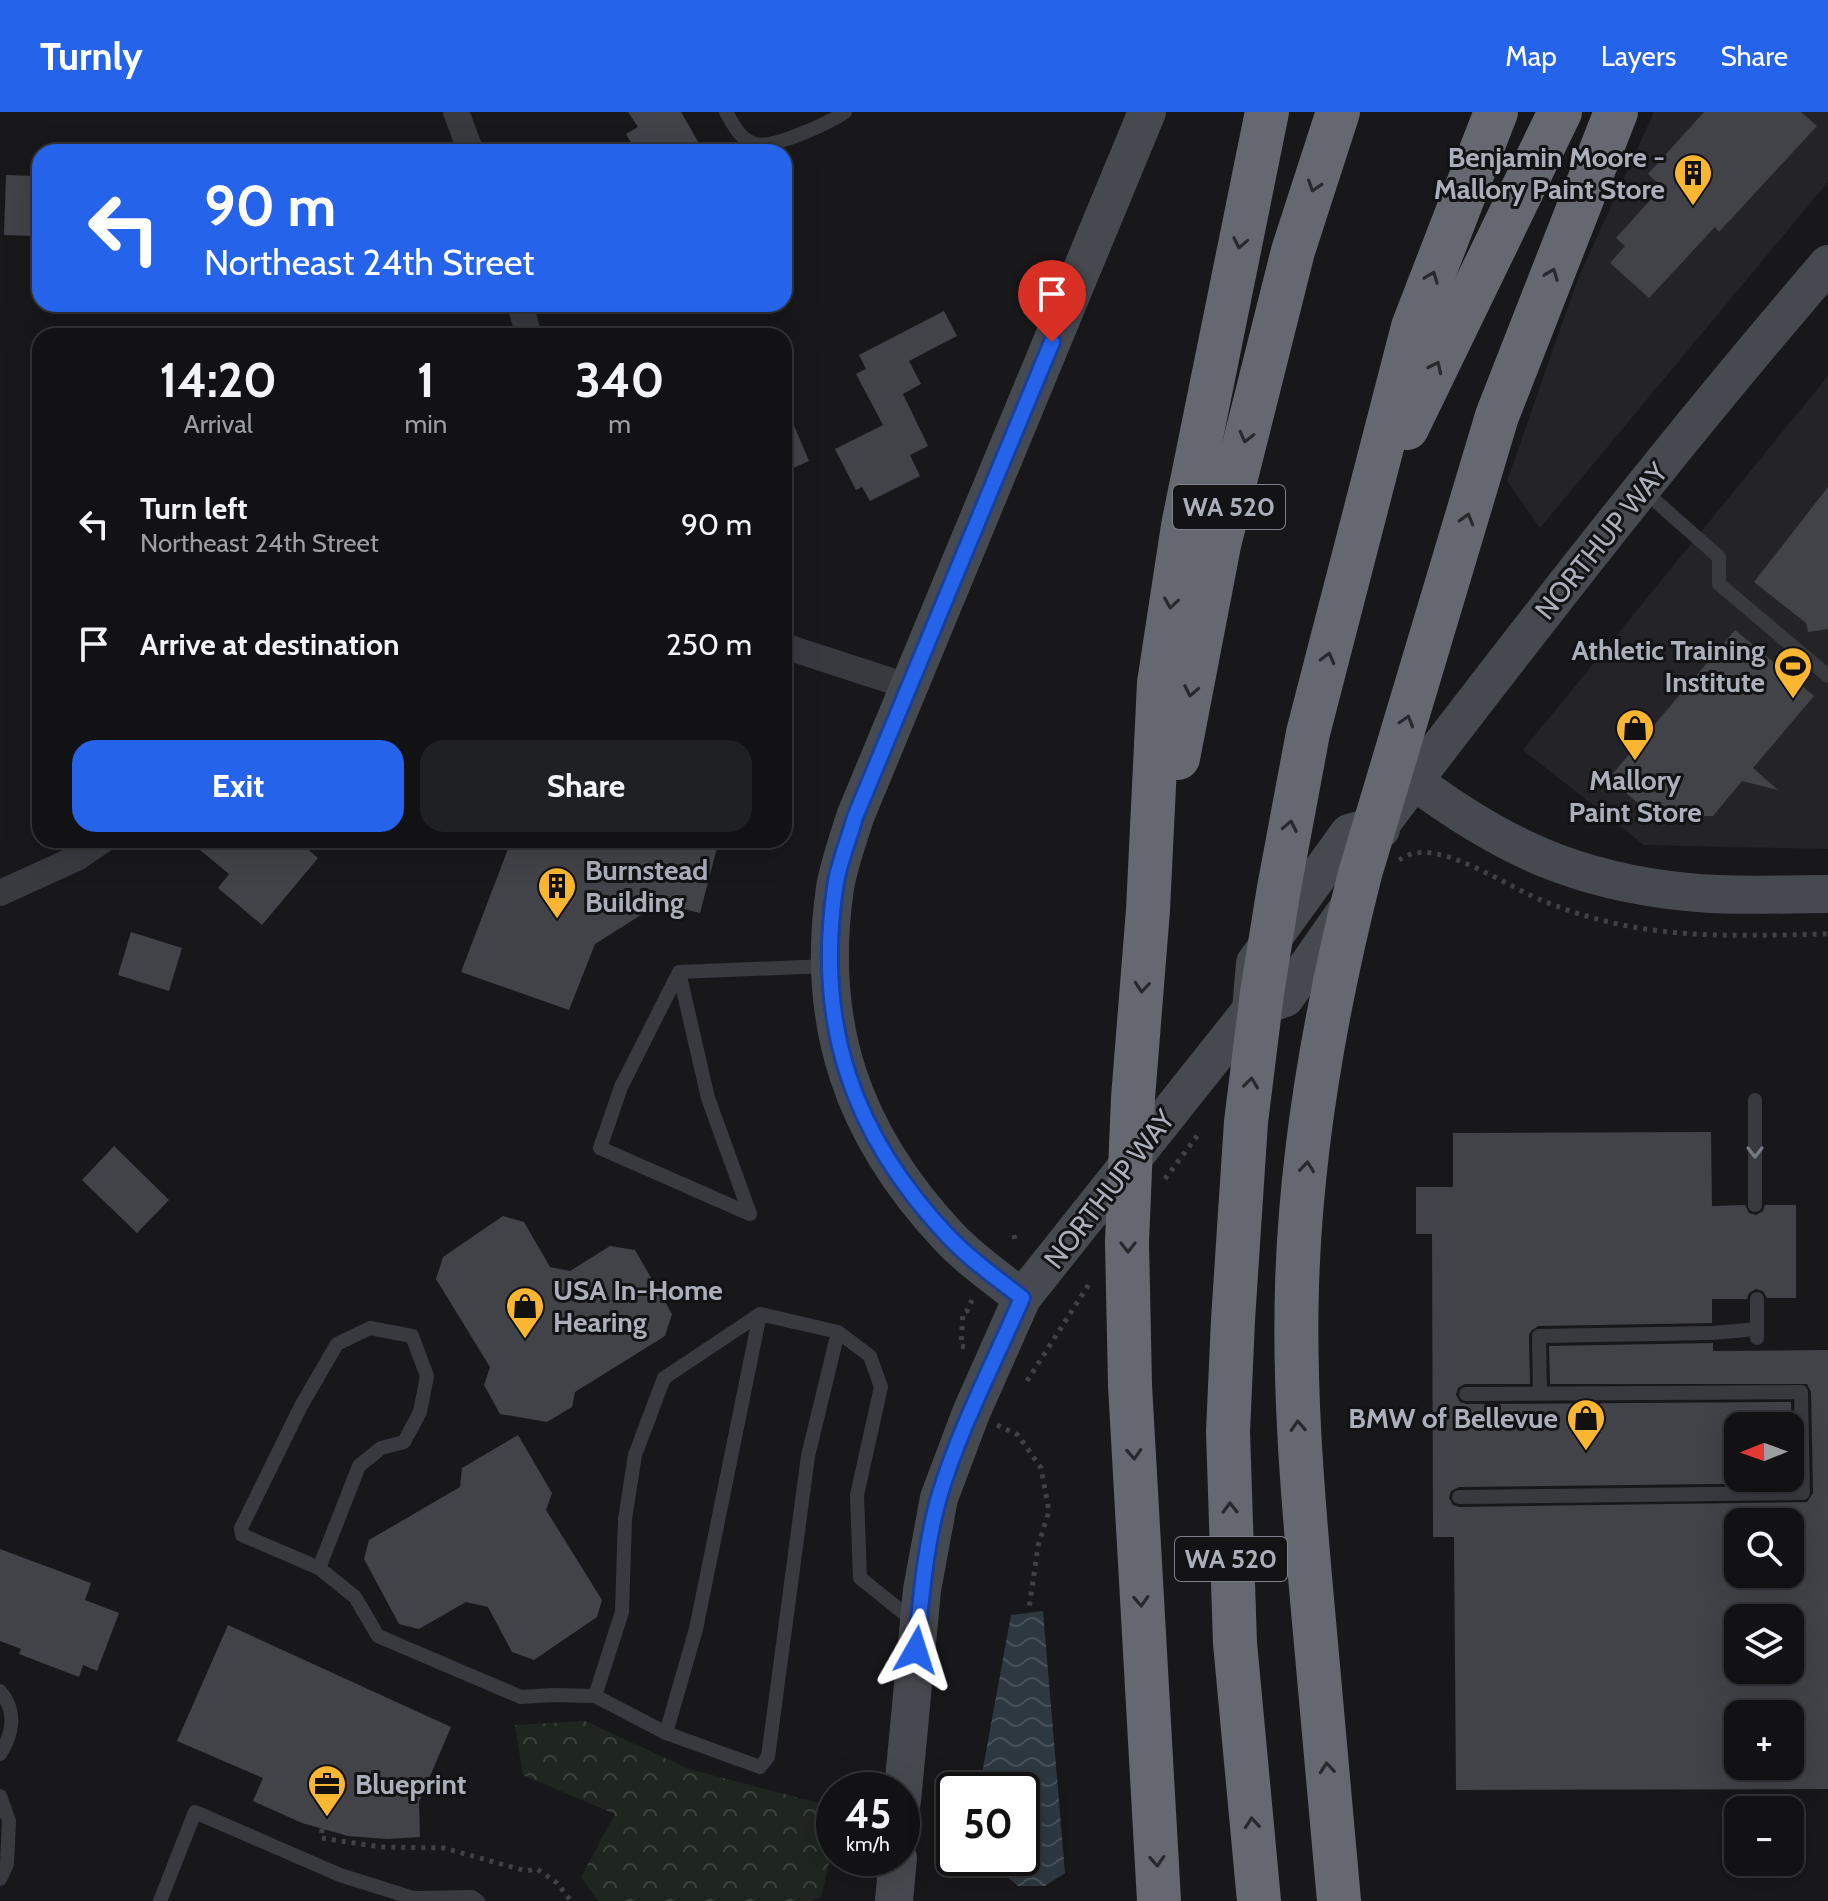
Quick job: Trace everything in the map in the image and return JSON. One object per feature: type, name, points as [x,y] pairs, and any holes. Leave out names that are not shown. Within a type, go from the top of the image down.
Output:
[{"type":"highway","points":[[1148,910],[1159,683],[1183,526],[1267,112]]},
{"type":"highway","name":"WA 520","points":[[1159,1901],[1130,1385],[1127,1242],[1133,1098],[1148,910],[1219,545],[1293,251],[1338,112]]},
{"type":"highway","name":"WA 520","points":[[1259,1901],[1235,1643],[1228,1432],[1246,1122],[1262,993],[1308,733],[1413,327],[1496,112]]},
{"type":"highway","points":[[1365,513],[1560,112]]},
{"type":"highway","points":[[1339,1901],[1298,1426],[1296,1324],[1308,1154],[1324,1040],[1360,874],[1497,416],[1616,112]]},
{"type":"main road","points":[[1022,1298],[949,1237],[897,1175],[858,1107],[837,1035],[828,966],[835,885],[855,817],[1147,112]]},
{"type":"main road","name":"NORTHUP WAY","points":[[905,1772],[918,1625],[939,1498],[971,1413],[1022,1298],[1251,1010],[1255,963],[1349,833],[1381,824],[1597,544],[1828,264]]},
{"type":"main road","points":[[1414,781],[1458,814],[1505,840],[1550,863],[1600,879],[1689,893],[1828,894]]},
{"type":"main road","points":[[894,1901],[896,1876]]},
{"type":"street","points":[[456,112],[468,144]]},
{"type":"street","points":[[792,649],[910,687]]},
{"type":"street","points":[[0,893],[77,858],[91,848]]},
{"type":"lane","points":[[726,112],[739,135],[755,144],[771,144],[845,112]]},
{"type":"lane","points":[[1642,489],[1719,557],[1719,584],[1828,676]]},
{"type":"lane","points":[[679,972],[828,966]]},
{"type":"lane","points":[[679,972],[708,1098],[750,1214],[600,1148],[621,1087],[679,972]]},
{"type":"lane","points":[[1755,1100],[1755,1205]]},
{"type":"lane","points":[[1540,1393],[1539,1336],[1757,1334],[1757,1299]]},
{"type":"lane","points":[[666,1733],[696,1629],[760,1314]]},
{"type":"lane","points":[[595,1696],[622,1612],[625,1519],[635,1455],[664,1378],[760,1314],[838,1332],[870,1356],[881,1387],[857,1495],[860,1578],[918,1625]]},
{"type":"lane","points":[[319,1568],[359,1466],[381,1448],[404,1442],[420,1412],[427,1376],[412,1336],[370,1328],[337,1344],[301,1406],[241,1528],[242,1535],[247,1540],[319,1568],[355,1597],[378,1636],[521,1697],[595,1696],[666,1733],[760,1767],[768,1757],[808,1456],[838,1332]]},
{"type":"lane","points":[[1459,1497],[1803,1493],[1801,1392],[1466,1394]]},
{"type":"lane","points":[[0,1691],[11,1711],[12,1726],[0,1754]]},
{"type":"lane","points":[[0,1796],[9,1821],[7,1864],[0,1879]]},
{"type":"lane","points":[[160,1901],[195,1812],[355,1880],[413,1898],[472,1897],[478,1901]]},
{"type":"path","points":[[1816,934],[1828,934]]},
{"type":"path","points":[[1158,1189],[1203,1127]]},
{"type":"path","points":[[1030,1382],[1076,1301],[1095,1276]]},
{"type":"path","points":[[961,1346],[963,1313],[967,1311]]},
{"type":"path","points":[[971,1413],[1018,1435],[1041,1468],[1049,1511],[1038,1546],[1029,1609]]},
{"type":"path","points":[[322,1829],[321,1838],[381,1847],[444,1848],[526,1871],[537,1869],[557,1883],[571,1901]]},
{"type":"shaded area","points":[[1654,112],[1828,112],[1828,182],[1540,528],[1507,481],[1577,281]]},
{"type":"shaded area","points":[[1828,376],[1828,849],[1644,845],[1523,750]]},
{"type":"green space","points":[[585,1721],[689,1769],[816,1802],[816,1876],[826,1876],[821,1897],[810,1901],[598,1901],[581,1877],[615,1814],[523,1775],[515,1725]]},
{"type":"water","points":[[1043,1611],[1065,1873],[1045,1886],[1018,1886],[1006,1876],[1040,1876],[1040,1772],[982,1772],[1011,1615]]},
{"type":"building","points":[[628,112],[681,112],[699,144],[632,144],[626,134],[638,127]]},
{"type":"building","name":"Benjamin Moore - Mallory Paint Store","points":[[1704,112],[1801,112],[1817,126],[1719,232],[1715,227],[1649,298],[1610,263],[1625,246],[1616,238],[1662,187],[1648,174]]},
{"type":"building","points":[[6,175],[32,176],[32,236],[4,235]]},
{"type":"building","points":[[944,311],[957,336],[909,361],[921,384],[903,394],[928,446],[910,455],[920,476],[870,501],[862,487],[856,490],[835,449],[883,425],[856,374],[866,369],[859,355]]},
{"type":"building","points":[[792,421],[809,461],[792,468]]},
{"type":"building","points":[[1828,487],[1828,629],[1808,632],[1806,623],[1754,582]]},
{"type":"building","points":[[1735,630],[1814,696],[1753,768],[1778,790],[1742,781],[1713,816],[1654,817],[1609,778]]},
{"type":"building","points":[[198,848],[306,848],[318,858],[262,925],[218,888],[229,874]]},
{"type":"building","name":"Burnstead Building","points":[[717,848],[700,913],[660,903],[595,944],[569,1010],[461,972],[508,849]]},
{"type":"building","points":[[131,932],[182,948],[169,991],[118,975]]},
{"type":"building","name":"BMW of Bellevue","points":[[1711,1132],[1712,1206],[1745,1205],[1749,1213],[1756,1215],[1763,1211],[1765,1205],[1796,1205],[1796,1298],[1767,1298],[1763,1291],[1756,1289],[1749,1293],[1747,1299],[1712,1299],[1712,1323],[1538,1326],[1529,1335],[1530,1384],[1465,1384],[1458,1388],[1456,1395],[1460,1402],[1466,1404],[1791,1402],[1791,1412],[1724,1412],[1724,1484],[1459,1487],[1451,1491],[1449,1498],[1453,1505],[1459,1507],[1807,1502],[1813,1493],[1811,1392],[1807,1384],[1550,1384],[1549,1346],[1713,1343],[1713,1351],[1828,1350],[1828,1789],[1456,1790],[1454,1537],[1433,1537],[1432,1234],[1416,1234],[1416,1187],[1453,1187],[1453,1133]]},
{"type":"building","points":[[114,1146],[169,1200],[137,1233],[82,1180]]},
{"type":"building","points":[[503,1216],[524,1222],[550,1267],[570,1271],[610,1246],[635,1250],[672,1314],[665,1336],[575,1392],[572,1407],[547,1422],[500,1414],[484,1385],[490,1367],[436,1279],[443,1257]]},
{"type":"building","points":[[518,1435],[552,1493],[546,1510],[602,1600],[597,1617],[534,1660],[512,1652],[488,1607],[466,1602],[419,1629],[399,1624],[364,1559],[369,1540],[460,1487],[462,1468]]},
{"type":"building","points":[[0,1549],[91,1583],[85,1600],[119,1613],[97,1671],[83,1665],[79,1677],[19,1654],[21,1649],[0,1641]]},
{"type":"building","points":[[228,1625],[451,1727],[419,1802],[420,1837],[387,1839],[348,1836],[302,1823],[253,1801],[263,1778],[177,1741]]},
{"type":"place","name":"Benjamin Moore - Mallory Paint Store","points":[[1693,207]]},
{"type":"place","name":"Athletic Training Institute","points":[[1793,700]]},
{"type":"place","name":"Mallory Paint Store","points":[[1635,762]]},
{"type":"place","name":"Burnstead Building","points":[[557,920]]},
{"type":"place","name":"USA In-Home Hearing","points":[[525,1340]]},
{"type":"place","name":"BMW of Bellevue","points":[[1586,1452]]},
{"type":"place","name":"Blueprint","points":[[327,1818]]},
{"type":"route","points":[[916,1650],[922,1590],[939,1498],[971,1413],[1022,1298],[949,1237],[897,1175],[858,1107],[837,1035],[828,966],[835,885],[855,817],[1052,342]]}]
